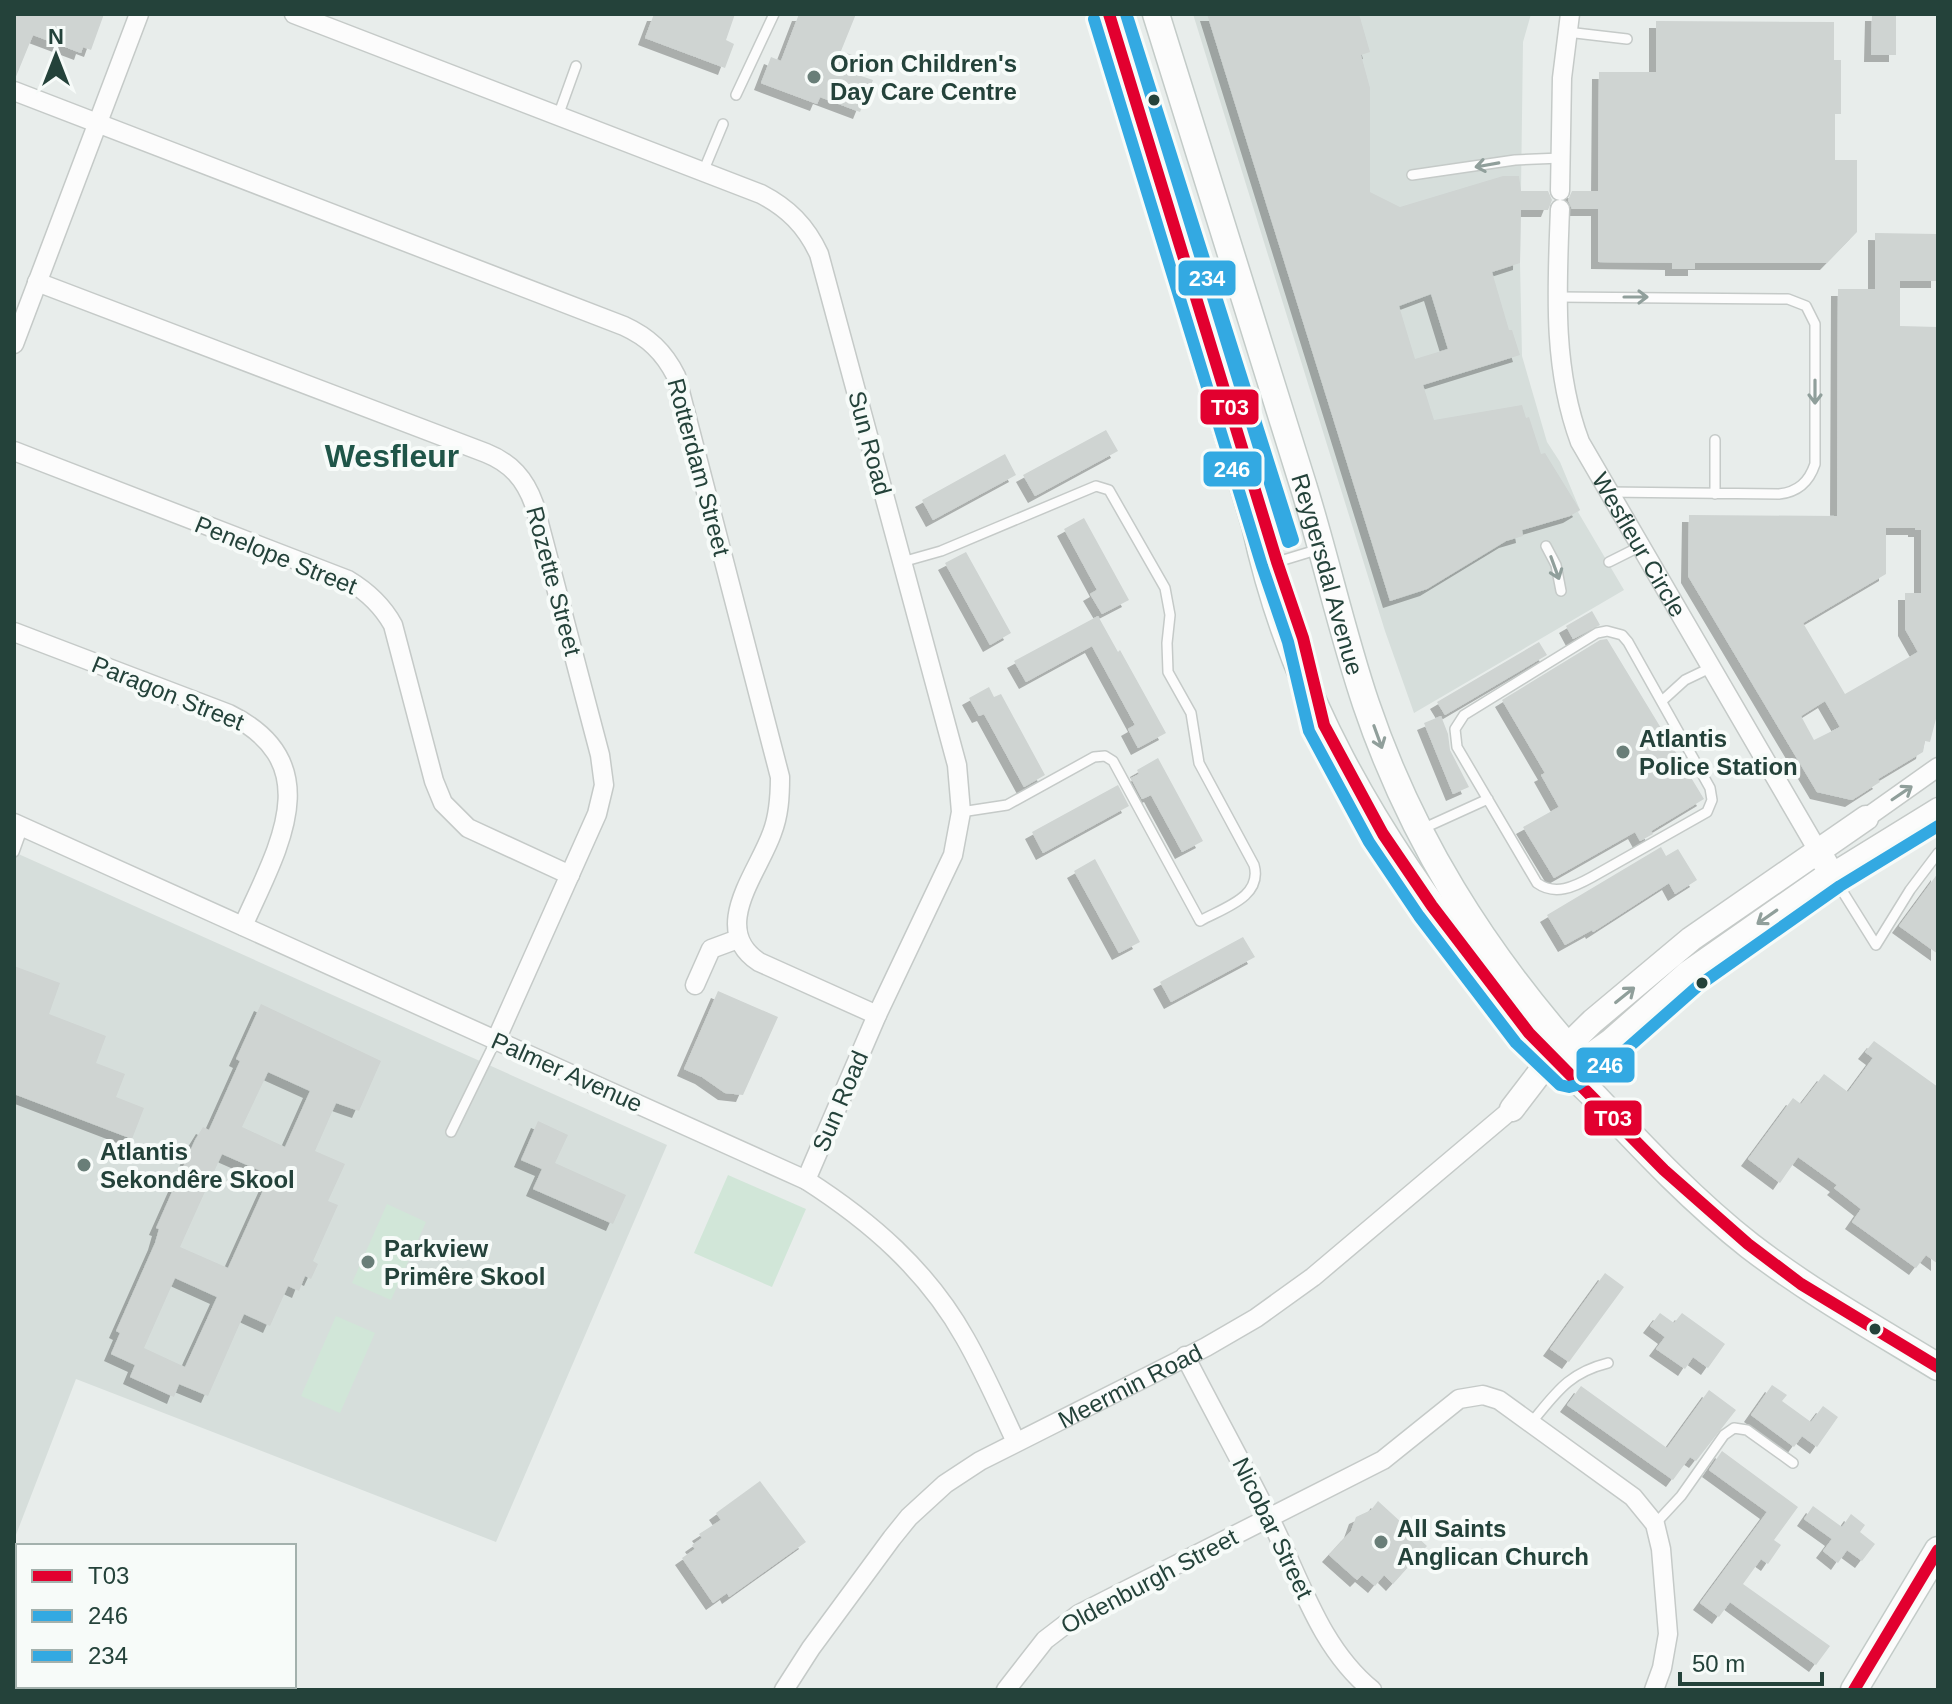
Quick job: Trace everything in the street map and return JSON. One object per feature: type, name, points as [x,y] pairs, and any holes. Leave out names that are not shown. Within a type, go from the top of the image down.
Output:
[{"type":"main road","name":"Reygersdal Avenue","points":[[1100,14],[1255,525],[1274,604],[1288,646],[1361,796],[1407,870],[1529,1033],[1568,1060]]},
{"type":"main road","name":"Reygersdal Avenue","points":[[1156,14],[1310,508],[1353,663],[1383,749],[1419,831],[1452,890],[1494,956],[1589,1091],[1664,1170],[1748,1244],[1801,1284],[1938,1367]]},
{"type":"main road","points":[[1854,1690],[1938,1550]]},
{"type":"street","points":[[14,344],[139,14]]},
{"type":"street","name":"Sun Road","points":[[294,14],[774,201],[798,221],[813,242],[824,267],[957,765],[961,812],[953,855],[877,1015],[806,1180]]},
{"type":"street","name":"Wesfleur Circle","points":[[1568,23],[1562,78],[1558,297],[1559,357],[1566,400],[1580,442],[1607,492],[1831,873]]},
{"type":"street","points":[[14,91],[97,124]]},
{"type":"street","name":"Rotterdam Street","points":[[97,124],[624,326],[645,337],[663,354],[676,376],[780,777],[776,822],[737,914],[738,939]]},
{"type":"street","name":"Rozette Street","points":[[37,282],[486,453],[508,464],[530,493],[603,770],[602,800],[496,1040]]},
{"type":"street","name":"Penelope Street","points":[[14,451],[362,588],[381,605],[393,625],[434,781],[443,803],[468,828],[570,875]]},
{"type":"street","name":"Paragon Street","points":[[14,632],[229,714],[242,720],[264,739],[285,777],[287,820],[243,926]]},
{"type":"street","points":[[1568,1060],[1593,1021],[1691,939],[1938,767]]},
{"type":"street","points":[[1568,1060],[1611,1041],[1688,973],[1831,873],[1938,807]]},
{"type":"street","name":"Palmer Avenue","points":[[19,825],[806,1180],[853,1211],[885,1238],[936,1293],[965,1338],[1016,1442]]},
{"type":"street","points":[[695,985],[711,949],[738,939],[743,949],[759,962],[877,1015]]},
{"type":"street","name":"Meermin Road","points":[[784,1690],[811,1648],[909,1517],[928,1498],[962,1472],[1236,1330],[1286,1298],[1512,1109],[1533,1099],[1568,1060]]},
{"type":"street","name":"Nicobar Street","points":[[1185,1356],[1270,1519],[1330,1644],[1346,1667],[1372,1690]]},
{"type":"street","name":"Oldenburgh Street","points":[[1006,1690],[1037,1648],[1066,1622],[1383,1460],[1453,1402],[1466,1396],[1491,1397],[1531,1423],[1633,1497],[1655,1524]]},
{"type":"street","points":[[1654,1690],[1662,1668],[1668,1634],[1661,1549],[1655,1524]]},
{"type":"lane","points":[[736,95],[774,14]]},
{"type":"lane","points":[[1109,14],[1303,638],[1324,725]]},
{"type":"lane","points":[[1568,23],[1627,39]]},
{"type":"lane","points":[[558,116],[576,66]]},
{"type":"lane","points":[[703,172],[723,124]]},
{"type":"lane","points":[[1412,175],[1515,160],[1561,158]]},
{"type":"lane","points":[[1558,297],[1788,299],[1802,303],[1810,310],[1815,324],[1815,457],[1813,471],[1803,484],[1788,493],[1607,492]]},
{"type":"lane","points":[[1715,440],[1715,494]]},
{"type":"lane","points":[[902,562],[941,551],[1096,486],[1109,490],[1165,588],[1170,615],[1168,672],[1191,713],[1199,763],[1254,865],[1256,881],[1247,895],[1200,921],[1113,761],[1105,756],[1094,757],[1007,805],[961,812]]},
{"type":"lane","points":[[1303,525],[1334,620],[1353,663]]},
{"type":"lane","points":[[1546,546],[1556,565],[1561,591]]},
{"type":"lane","points":[[1609,562],[1639,547]]},
{"type":"lane","points":[[1277,562],[1313,551]]},
{"type":"lane","points":[[1615,631],[1622,635],[1663,700],[1713,795],[1707,812],[1573,887],[1553,890],[1537,883],[1457,747],[1455,729],[1458,722],[1464,715],[1597,633],[1615,631]]},
{"type":"lane","points":[[1663,700],[1685,680],[1710,668]]},
{"type":"lane","points":[[1419,831],[1488,799]]},
{"type":"lane","points":[[14,852],[19,825]]},
{"type":"lane","name":"Wesfleur Circle","points":[[1831,873],[1876,945],[1910,890],[1938,853]]},
{"type":"lane","points":[[451,1132],[496,1040]]},
{"type":"lane","points":[[1531,1423],[1563,1383],[1578,1373],[1608,1363]]},
{"type":"lane","points":[[1655,1524],[1681,1496],[1729,1430],[1739,1427],[1747,1430],[1793,1463]]},
{"type":"shaded area","points":[[1193,14],[1531,14],[1523,42],[1522,356],[1547,442],[1560,462],[1580,510],[1578,512],[1624,590],[1414,713],[1385,631]]},
{"type":"shaded area","name":"Parkview Primêre Skool","points":[[14,852],[667,1145],[496,1542],[76,1379],[14,1540]]},
{"type":"green space","points":[[728,1175],[806,1209],[772,1287],[694,1253]]},
{"type":"green space","points":[[387,1204],[426,1222],[391,1300],[352,1283]]},
{"type":"green space","points":[[336,1316],[375,1333],[340,1413],[301,1396]]},
{"type":"building","points":[[14,14],[104,14],[91,50],[83,47],[81,53],[33,35],[15,79]]},
{"type":"building","points":[[654,14],[735,14],[726,40],[734,44],[725,68],[645,38]]},
{"type":"building","name":"Orion Children's Day Care Centre","points":[[799,14],[856,14],[841,51],[863,59],[858,75],[873,80],[860,112],[820,97],[817,104],[761,83],[771,57],[781,61]]},
{"type":"building","points":[[1207,14],[1359,14],[1370,52],[1361,55],[1370,88],[1370,192],[1400,207],[1503,176],[1519,176],[1521,191],[1548,191],[1552,200],[1548,210],[1521,210],[1520,263],[1492,272],[1509,330],[1512,330],[1520,355],[1423,385],[1434,420],[1522,405],[1541,454],[1545,453],[1580,510],[1570,516],[1522,530],[1523,536],[1506,541],[1427,589],[1390,601]],"holes":[[[1431,294],[1448,349],[1415,359],[1399,306]]]},
{"type":"building","points":[[1872,14],[1896,14],[1896,55],[1871,55]]},
{"type":"building","points":[[1656,21],[1834,22],[1834,60],[1841,60],[1841,114],[1835,114],[1835,160],[1857,160],[1857,232],[1827,263],[1695,263],[1695,269],[1672,269],[1672,263],[1598,262],[1598,209],[1572,209],[1568,200],[1572,191],[1598,191],[1599,72],[1656,72]]},
{"type":"building","points":[[1875,233],[1938,234],[1938,281],[1900,281],[1900,326],[1938,327],[1938,711],[1930,742],[1925,741],[1923,752],[1878,779],[1880,782],[1852,800],[1817,792],[1688,576],[1689,515],[1837,516],[1838,289],[1875,289]],"holes":[[[1886,528],[1921,530],[1921,593],[1905,593],[1905,629],[1918,652],[1845,694],[1803,623],[1886,574]],[[1825,701],[1840,727],[1814,740],[1801,716]]]},
{"type":"building","points":[[1106,430],[1118,451],[1035,496],[1023,475]]},
{"type":"building","points":[[1005,454],[1016,475],[933,520],[922,500]]},
{"type":"building","points":[[1084,518],[1129,600],[1102,614],[1090,594],[1097,590],[1064,529]]},
{"type":"building","points":[[966,552],[1011,633],[990,645],[945,563]]},
{"type":"building","points":[[1592,611],[1600,625],[1573,639],[1566,626]]},
{"type":"building","points":[[1098,616],[1166,733],[1138,748],[1128,729],[1135,725],[1092,646],[1026,682],[1014,661]]},
{"type":"building","name":"Atlantis Police Station","points":[[1607,639],[1704,799],[1640,841],[1635,832],[1554,878],[1523,827],[1559,807],[1541,775],[1545,773],[1502,700],[1600,640]]},
{"type":"building","points":[[1539,642],[1547,655],[1445,715],[1437,702]]},
{"type":"building","points":[[989,687],[994,697],[1001,694],[1045,775],[1024,787],[984,714],[979,716],[969,698]]},
{"type":"building","points":[[1441,716],[1450,750],[1469,787],[1453,794],[1424,723]]},
{"type":"building","points":[[1158,758],[1203,841],[1182,852],[1151,795],[1142,799],[1131,778],[1139,774],[1137,770]]},
{"type":"building","points":[[1118,785],[1129,806],[1043,853],[1032,832]]},
{"type":"building","points":[[1661,847],[1666,856],[1678,849],[1697,880],[1675,894],[1669,883],[1593,932],[1565,945],[1547,915]]},
{"type":"building","points":[[1095,859],[1140,942],[1119,953],[1074,871]]},
{"type":"building","points":[[1938,873],[1938,954],[1899,926]]},
{"type":"building","points":[[1243,937],[1255,957],[1171,1002],[1160,982]]},
{"type":"building","points":[[14,966],[60,983],[49,1014],[106,1036],[96,1063],[125,1074],[116,1097],[144,1108],[132,1139],[14,1094]]},
{"type":"building","points":[[718,991],[778,1017],[743,1095],[725,1093],[684,1069]]},
{"type":"building","points":[[261,1004],[381,1061],[359,1111],[336,1103],[315,1151],[345,1164],[328,1201],[338,1205],[313,1261],[318,1264],[311,1279],[305,1276],[299,1291],[288,1286],[270,1326],[244,1314],[208,1396],[179,1384],[174,1397],[130,1377],[135,1365],[111,1354],[120,1333],[116,1331],[155,1243],[159,1229],[156,1228],[195,1140],[203,1127],[209,1130],[240,1061],[236,1059]],"holes":[[[268,1072],[310,1091],[285,1147],[242,1127]],[[222,1154],[270,1175],[228,1268],[180,1247]],[[175,1278],[217,1297],[185,1367],[144,1348]]]},
{"type":"building","points":[[1874,1041],[1938,1087],[1938,1264],[1926,1255],[1916,1268],[1852,1222],[1861,1209],[1834,1188],[1837,1185],[1798,1157],[1780,1183],[1748,1159],[1793,1098],[1801,1104],[1824,1074],[1848,1092],[1873,1058],[1865,1052]]},
{"type":"building","points":[[538,1121],[568,1135],[555,1163],[626,1195],[613,1224],[533,1189],[542,1169],[521,1160]]},
{"type":"building","points":[[1605,1273],[1624,1287],[1569,1362],[1550,1349]]},
{"type":"building","points":[[1660,1313],[1674,1323],[1682,1313],[1725,1344],[1708,1368],[1693,1357],[1685,1369],[1656,1349],[1665,1337],[1650,1326]]},
{"type":"building","points":[[1772,1385],[1787,1395],[1782,1401],[1811,1422],[1823,1406],[1838,1417],[1817,1447],[1802,1436],[1794,1447],[1751,1415]]},
{"type":"building","points":[[1581,1386],[1667,1448],[1709,1390],[1736,1410],[1696,1461],[1690,1457],[1673,1480],[1567,1405]]},
{"type":"building","points":[[1722,1451],[1798,1507],[1774,1540],[1781,1545],[1768,1564],[1761,1559],[1743,1584],[1830,1646],[1816,1665],[1730,1602],[1719,1617],[1700,1603],[1767,1512],[1709,1470]]},
{"type":"building","points":[[760,1481],[806,1542],[729,1597],[727,1593],[713,1603],[682,1558],[695,1549],[692,1545],[702,1538],[699,1534],[721,1520],[716,1513]]},
{"type":"building","name":"All Saints Anglican Church","points":[[1378,1501],[1427,1546],[1393,1584],[1384,1575],[1375,1586],[1362,1575],[1357,1580],[1329,1555],[1351,1531],[1356,1517],[1371,1510]]},
{"type":"building","points":[[1813,1506],[1842,1527],[1851,1514],[1865,1525],[1860,1532],[1875,1544],[1862,1561],[1847,1550],[1838,1563],[1823,1551],[1832,1539],[1804,1519]]},
{"type":"transit line","name":"T03","points":[[1109,14],[1303,638],[1324,725],[1383,834],[1432,906],[1529,1033],[1664,1170],[1748,1244],[1801,1284],[1938,1367]]},
{"type":"transit line","name":"234","points":[[1126,14],[1288,542],[1293,540],[1128,19]]},
{"type":"transit line","name":"246","points":[[1094,19],[1288,642],[1309,731],[1369,842],[1419,916],[1516,1043],[1560,1085],[1577,1085],[1622,1053],[1698,986],[1840,886],[1938,826]]},
{"type":"transit line","name":"T03","points":[[1854,1690],[1938,1550]]},
{"type":"place","name":"Orion Children's Day Care Centre","points":[[814,77]]},
{"type":"place","name":"Atlantis Police Station","points":[[1623,752]]},
{"type":"place","name":"Atlantis Sekondêre Skool","points":[[84,1165]]},
{"type":"place","name":"Parkview Primêre Skool","points":[[368,1262]]},
{"type":"place","name":"All Saints Anglican Church","points":[[1381,1542]]},
{"type":"district","name":"Wesfleur","points":[[392,456]]}]
